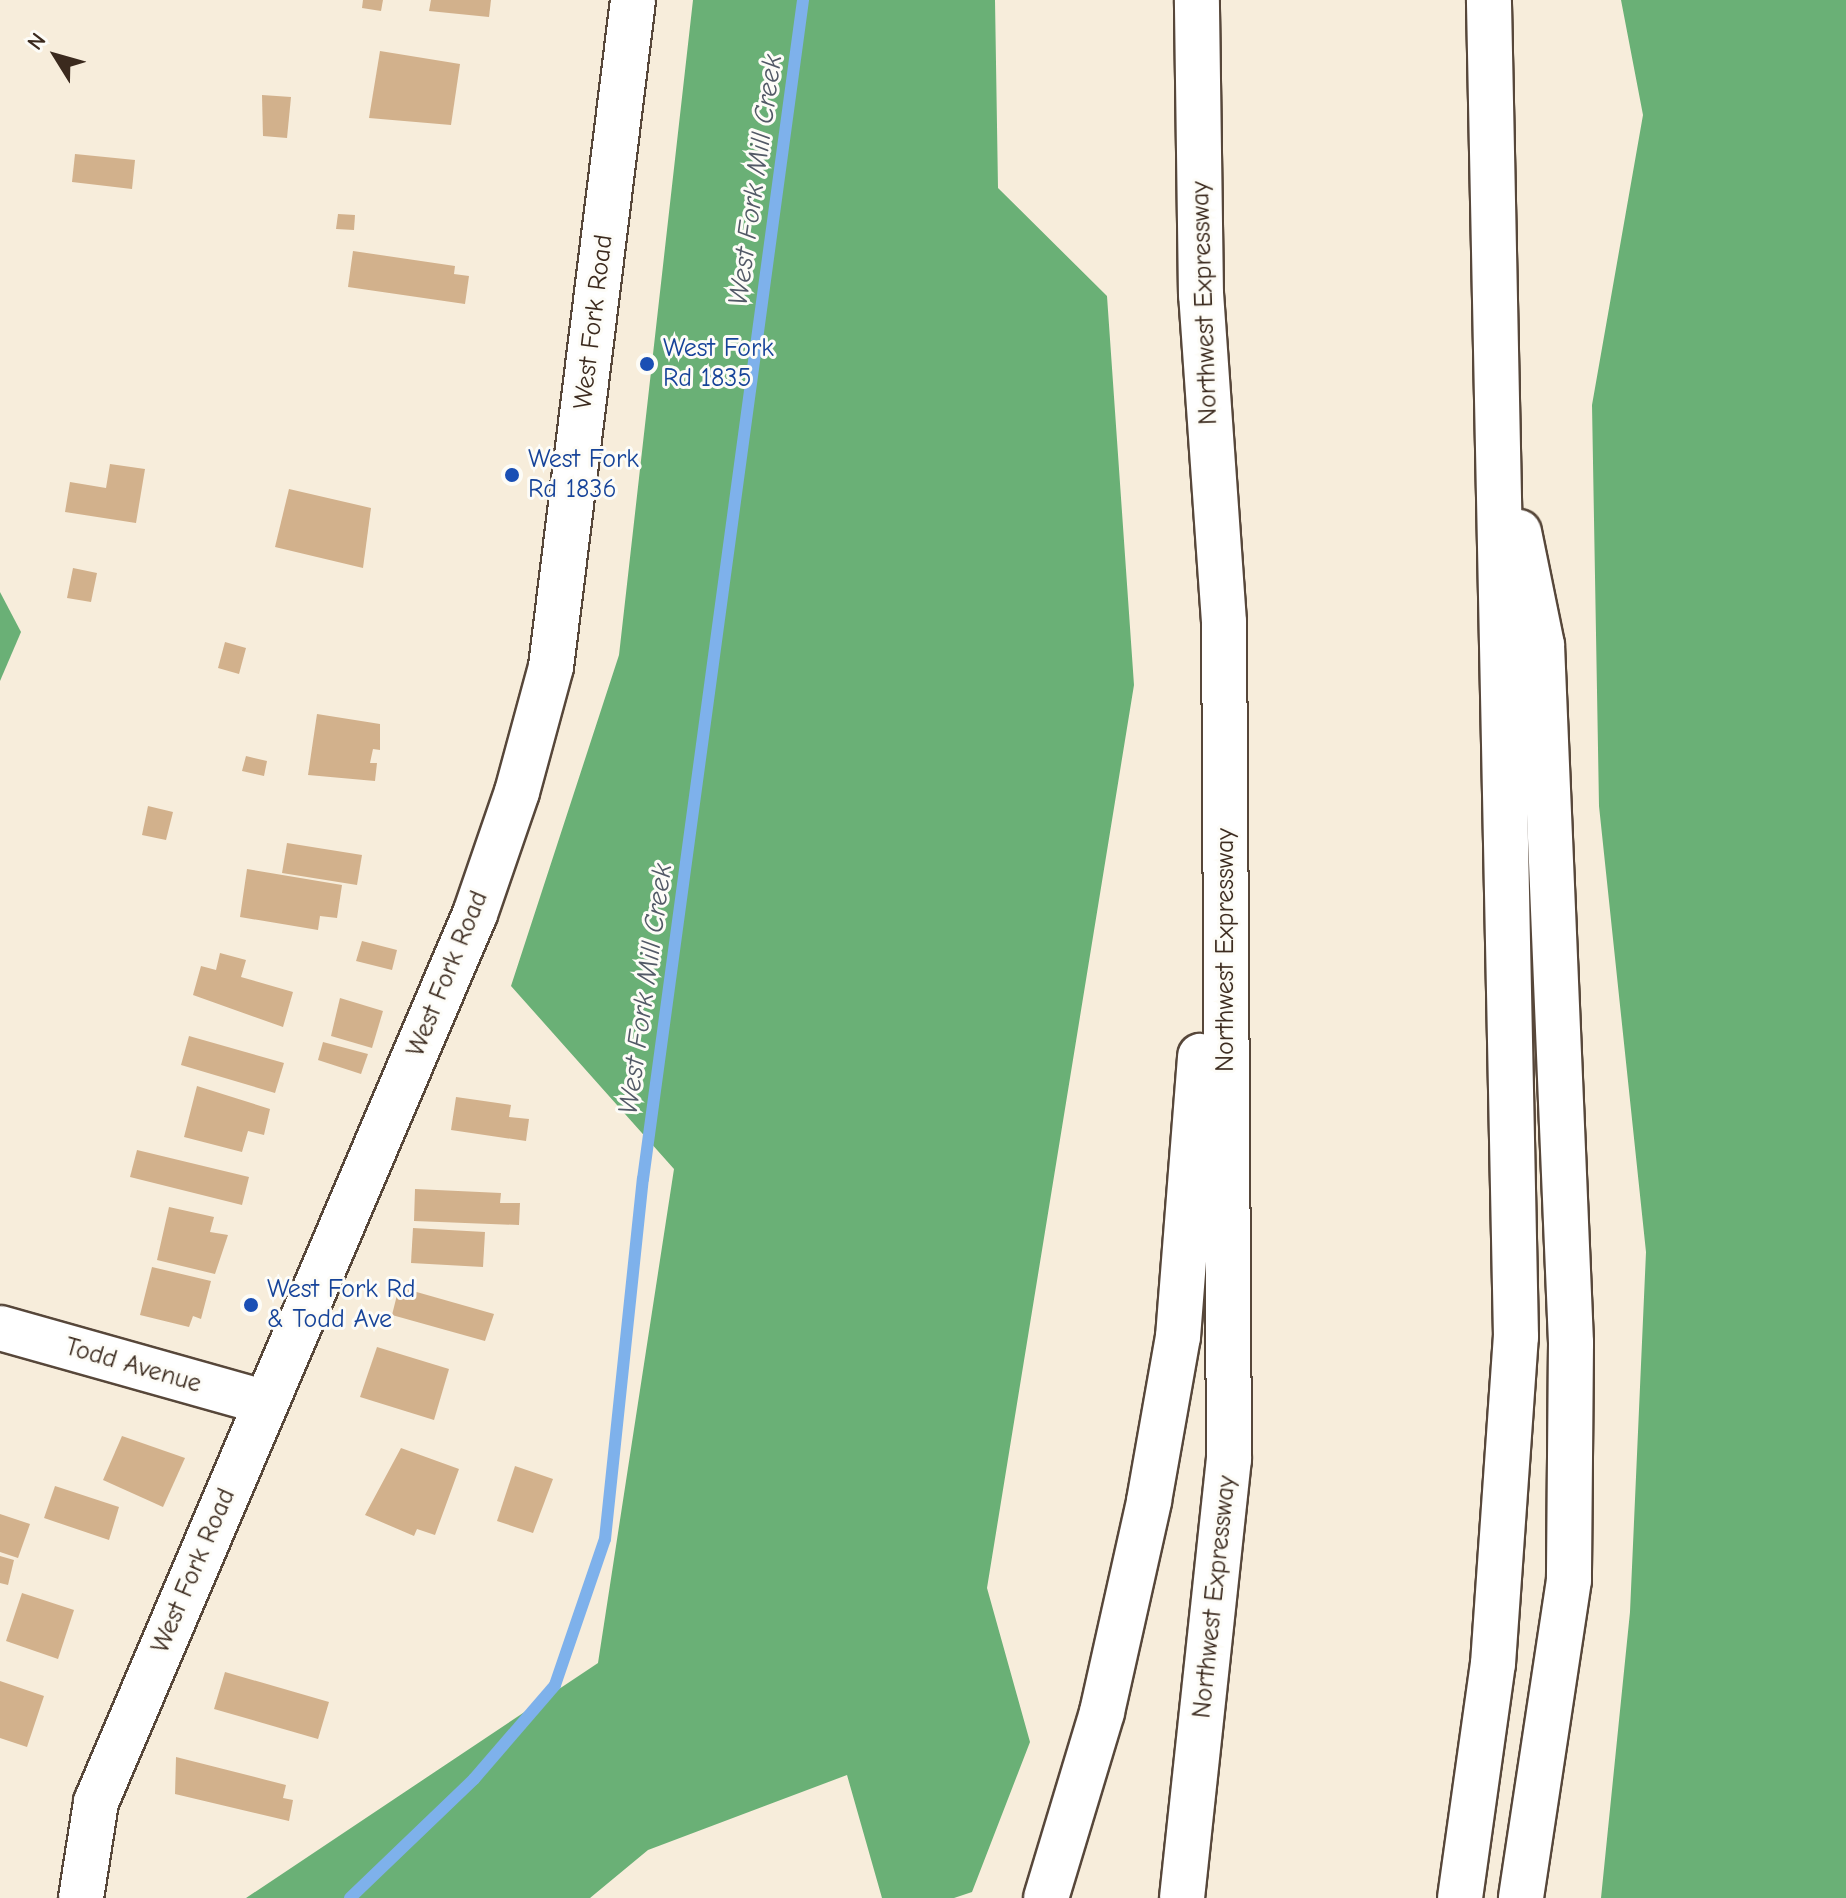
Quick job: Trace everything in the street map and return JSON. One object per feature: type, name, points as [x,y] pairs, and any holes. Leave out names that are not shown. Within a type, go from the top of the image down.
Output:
[{"type":"main road","name":"West Fork Road","points":[[81,1898],[96,1802],[475,914],[551,667],[633,0]]},
{"type":"main road","name":"Northwest Expressway","points":[[1182,1898],[1229,1460],[1224,622],[1201,295],[1197,0]]},
{"type":"main road","points":[[1460,1898],[1493,1664],[1516,1337],[1489,0]]},
{"type":"main road","points":[[1497,424],[1542,645],[1570,1199],[1569,1580],[1521,1898]]},
{"type":"main road","points":[[1046,1898],[1102,1712],[1178,1337],[1224,622]]},
{"type":"main road","name":"Todd Avenue","points":[[0,1328],[266,1403]]},
{"type":"green space","points":[[693,0],[995,0],[998,188],[1107,296],[1134,685],[987,1588],[1030,1742],[972,1892],[954,1898],[882,1898],[847,1775],[648,1850],[590,1898],[246,1898],[598,1663],[674,1169],[511,986],[619,655]]},
{"type":"green space","points":[[1621,0],[1846,0],[1846,1898],[1601,1898],[1630,1612],[1646,1252],[1599,806],[1592,405],[1643,115]]},
{"type":"green space","points":[[0,592],[21,632],[0,681]]},
{"type":"building","points":[[363,0],[383,0],[381,11],[362,8]]},
{"type":"building","points":[[431,0],[491,0],[489,17],[429,11]]},
{"type":"building","points":[[380,51],[460,64],[451,125],[369,118]]},
{"type":"building","points":[[262,95],[291,97],[287,138],[263,136]]},
{"type":"building","points":[[75,154],[135,160],[132,189],[72,182]]},
{"type":"building","points":[[338,214],[355,215],[354,230],[336,229]]},
{"type":"building","points":[[353,251],[455,266],[454,274],[469,276],[465,304],[348,287]]},
{"type":"building","points":[[110,464],[145,469],[136,523],[65,512],[70,482],[106,488]]},
{"type":"building","points":[[289,489],[371,508],[363,568],[275,547]]},
{"type":"building","points":[[73,568],[97,573],[91,602],[67,598]]},
{"type":"building","points":[[225,642],[246,648],[239,674],[218,668]]},
{"type":"building","points":[[317,714],[380,724],[380,750],[373,749],[370,763],[377,763],[375,781],[308,775]]},
{"type":"building","points":[[246,756],[267,761],[264,776],[242,771]]},
{"type":"building","points":[[148,806],[173,812],[166,840],[142,835]]},
{"type":"building","points":[[287,843],[362,855],[357,885],[282,873]]},
{"type":"building","points":[[247,869],[342,885],[337,918],[320,916],[318,930],[240,917]]},
{"type":"building","points":[[362,941],[397,950],[392,970],[356,961]]},
{"type":"building","points":[[220,953],[246,960],[241,977],[293,992],[283,1027],[193,995],[201,966],[216,970]]},
{"type":"building","points":[[340,998],[383,1011],[372,1048],[331,1036]]},
{"type":"building","points":[[189,1036],[284,1063],[275,1093],[181,1065]]},
{"type":"building","points":[[323,1042],[368,1054],[361,1074],[318,1060]]},
{"type":"building","points":[[197,1086],[270,1109],[264,1135],[248,1131],[242,1152],[184,1137]]},
{"type":"building","points":[[456,1097],[511,1105],[509,1117],[529,1119],[526,1141],[451,1130]]},
{"type":"building","points":[[137,1150],[249,1177],[242,1205],[130,1177]]},
{"type":"building","points":[[415,1189],[501,1193],[500,1203],[520,1203],[519,1225],[414,1221]]},
{"type":"building","points":[[169,1207],[214,1217],[210,1232],[228,1235],[215,1274],[157,1260]]},
{"type":"building","points":[[413,1228],[485,1232],[483,1267],[411,1263]]},
{"type":"building","points":[[152,1267],[211,1281],[201,1319],[193,1316],[189,1327],[140,1315]]},
{"type":"building","points":[[399,1287],[494,1314],[485,1341],[392,1315]]},
{"type":"building","points":[[377,1347],[449,1369],[434,1420],[360,1397]]},
{"type":"building","points":[[122,1436],[185,1458],[163,1507],[103,1480]]},
{"type":"building","points":[[401,1448],[459,1469],[435,1535],[417,1529],[414,1536],[365,1515]]},
{"type":"building","points":[[515,1466],[553,1479],[533,1533],[497,1521]]},
{"type":"building","points":[[55,1486],[119,1507],[109,1540],[44,1518]]},
{"type":"building","points":[[0,1514],[30,1524],[18,1558],[0,1552]]},
{"type":"building","points":[[0,1556],[14,1560],[8,1585],[0,1583]]},
{"type":"building","points":[[22,1593],[74,1610],[58,1659],[6,1641]]},
{"type":"building","points":[[225,1672],[329,1702],[318,1739],[214,1709]]},
{"type":"building","points":[[0,1681],[44,1696],[27,1747],[0,1738]]},
{"type":"building","points":[[176,1757],[286,1785],[283,1798],[293,1800],[289,1821],[175,1794]]},
{"type":"waterway","name":"West Fork Mill Creek","points":[[350,1898],[474,1779],[555,1685],[605,1539],[643,1179],[803,0]]},
{"type":"place","name":"West Fork Rd 1835","points":[[647,364]]},
{"type":"place","name":"West Fork Rd 1836","points":[[512,475]]},
{"type":"place","name":"West Fork Rd & Todd Ave","points":[[251,1305]]}]
